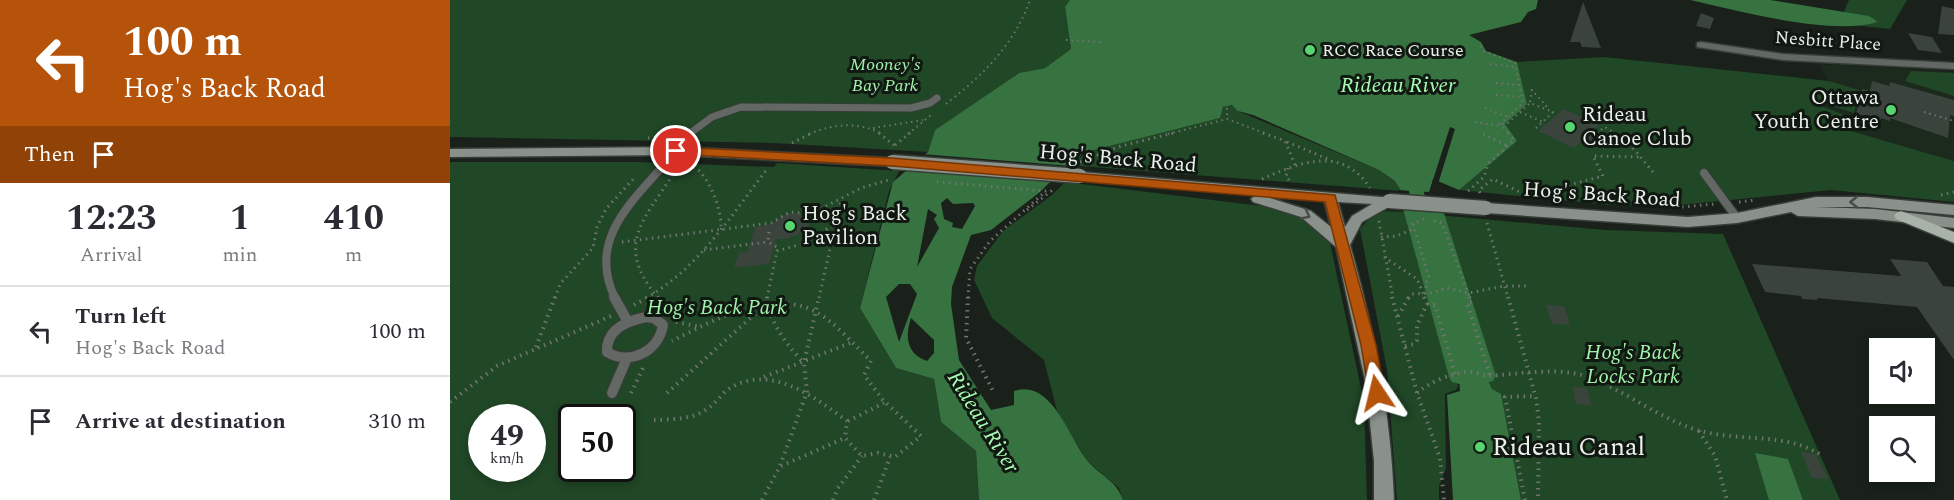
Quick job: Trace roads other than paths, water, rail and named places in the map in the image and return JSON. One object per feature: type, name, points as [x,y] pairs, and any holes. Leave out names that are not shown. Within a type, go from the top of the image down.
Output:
[{"type":"main road","name":"Hog's Back Road","points":[[450,153],[676,151],[1078,170],[1189,186],[1389,201],[1486,213],[1688,222],[1737,218],[1816,202],[1867,202],[1954,210]]},
{"type":"main road","points":[[1189,186],[1271,202],[1301,212],[1317,221],[1343,245]]},
{"type":"main road","points":[[1330,198],[1368,345],[1381,416],[1384,500]]},
{"type":"main road","points":[[1343,245],[1357,219],[1389,201]]},
{"type":"main road","name":"Hog's Back Road","points":[[1780,210],[1901,216],[1954,223]]},
{"type":"main road","points":[[1901,216],[1954,238]]},
{"type":"street","name":"Nesbitt Place","points":[[1701,45],[1783,57],[1954,66]]},
{"type":"lane","points":[[628,322],[621,311],[604,263],[609,239],[620,217],[689,134],[703,122],[722,112],[741,107],[911,108],[930,103],[937,98]]},
{"type":"lane","points":[[1704,173],[1737,218]]},
{"type":"lane","points":[[646,317],[660,321],[663,331],[655,344],[627,358],[611,356],[606,346],[612,333],[628,322],[646,317]]},
{"type":"lane","points":[[612,393],[627,358]]},
{"type":"water","name":"Rideau River","points":[[1070,0],[1538,0],[1536,9],[1528,12],[1521,22],[1469,35],[1481,42],[1486,51],[1517,62],[1527,104],[1505,124],[1517,141],[1459,190],[1433,179],[1430,192],[1434,207],[1410,205],[1395,181],[1379,170],[1253,115],[1238,111],[1232,105],[1223,107],[1220,118],[1086,152],[1067,165],[1040,192],[991,230],[971,235],[952,287],[951,304],[959,360],[991,410],[1014,405],[1014,391],[1027,389],[1038,393],[1048,401],[1086,459],[1112,482],[1123,500],[979,500],[976,451],[941,422],[934,379],[896,368],[860,308],[893,182],[928,152],[935,130],[1019,73],[1045,68],[1071,49],[1065,7]],"holes":[[[947,198],[953,204],[973,203],[975,206],[962,229],[952,227],[953,223],[944,219],[941,203]],[[928,209],[937,215],[934,219],[939,228],[917,267]],[[899,284],[910,284],[917,294],[899,342],[886,297]],[[911,318],[934,340],[934,353],[927,361],[911,349],[908,331]]]},
{"type":"water","points":[[1690,0],[1770,0],[1869,16],[1878,22],[1858,26],[1811,24]]},
{"type":"water","name":"Rideau Canal","points":[[1486,376],[1492,389],[1501,394],[1521,500],[1453,500],[1447,395],[1460,391],[1459,377]]},
{"type":"water","points":[[1755,453],[1788,459],[1803,500],[1769,500]]},
{"type":"waterway","name":"Rideau Canal","points":[[1416,189],[1421,206]]},
{"type":"waterway","points":[[1421,206],[1410,205],[1459,377],[1472,377]]},
{"type":"waterway","points":[[1421,206],[1434,207],[1486,376],[1472,377]]},
{"type":"waterway","points":[[1421,206],[1472,377]]},
{"type":"waterway","name":"Rideau Canal","points":[[1472,377],[1474,398]]},
{"type":"place","name":"RCC Race Course","points":[[1310,50]]},
{"type":"place","name":"Ottawa Youth Centre","points":[[1891,110]]},
{"type":"place","name":"Rideau Canoe Club","points":[[1570,127]]},
{"type":"place","name":"Hog's Back Pavilion","points":[[790,226]]},
{"type":"place","name":"Rideau Canal","points":[[1480,447]]},
{"type":"park label","name":"Mooney's Bay Park","points":[[885,74]]},
{"type":"park label","name":"Hog's Back Park","points":[[717,308]]},
{"type":"park label","name":"Hog's Back Locks Park","points":[[1633,365]]}]
